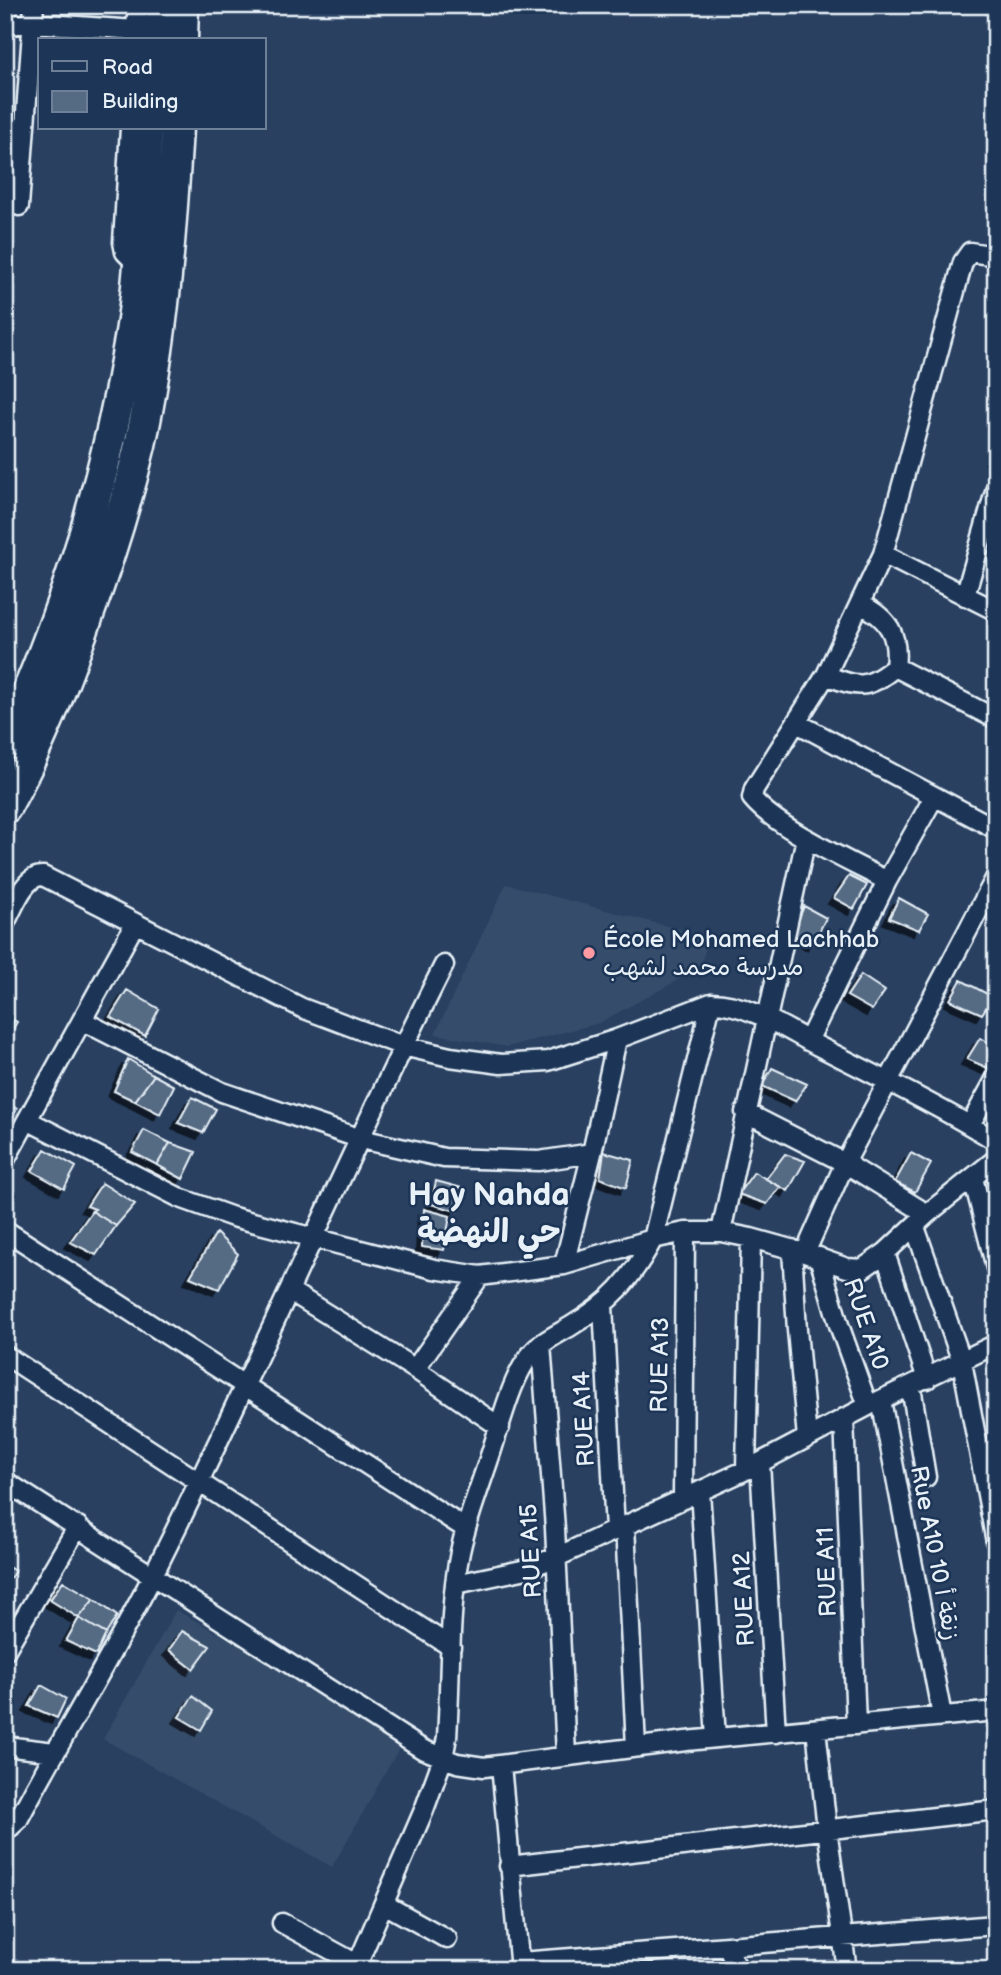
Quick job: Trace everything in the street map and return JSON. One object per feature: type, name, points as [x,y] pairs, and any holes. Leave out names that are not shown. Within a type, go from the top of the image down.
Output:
[{"type":"highway","points":[[141,37],[154,5]]},
{"type":"highway","points":[[181,38],[184,5]]},
{"type":"highway","points":[[5,743],[56,624],[112,429],[130,339],[138,264],[146,130]]},
{"type":"highway","points":[[5,808],[62,688],[113,547],[140,444],[157,348],[177,130]]},
{"type":"street","points":[[5,25],[33,14],[141,37],[138,5]]},
{"type":"street","points":[[19,206],[33,14]]},
{"type":"street","points":[[130,130],[123,242],[125,251],[138,264]]},
{"type":"street","points":[[5,137],[24,136]]},
{"type":"street","points":[[887,881],[806,838],[758,806],[752,798],[754,789],[826,675],[883,554],[963,262],[971,252],[996,256]]},
{"type":"street","points":[[965,596],[996,488]]},
{"type":"street","points":[[883,554],[996,611]]},
{"type":"street","points":[[826,675],[853,685],[868,684],[879,680],[895,667],[897,654],[887,622],[860,604]]},
{"type":"street","points":[[895,667],[996,719]]},
{"type":"street","points":[[797,723],[996,829]]},
{"type":"street","points":[[808,1041],[887,881],[933,797]]},
{"type":"street","points":[[721,1232],[806,838]]},
{"type":"street","points":[[5,923],[27,883],[38,876],[50,878],[302,1008],[403,1046],[450,1057],[501,1063],[548,1061],[617,1039],[712,1003],[741,1008],[889,1082],[996,1141]]},
{"type":"street","points":[[807,1438],[797,1330],[805,1253],[845,1163],[996,877]]},
{"type":"street","points":[[5,1160],[135,924]]},
{"type":"street","points":[[5,1832],[18,1820],[152,1577],[290,1291],[403,1046],[444,965]]},
{"type":"street","points":[[282,1923],[360,1968],[443,1758],[447,1737],[456,1584],[466,1529],[499,1427],[526,1362],[541,1344],[603,1306],[630,1278],[653,1239],[712,1003]]},
{"type":"street","points":[[83,1021],[222,1091],[361,1139],[444,1158],[539,1161],[592,1153]]},
{"type":"street","points":[[564,1265],[617,1039]]},
{"type":"street","points":[[970,1125],[996,1078]]},
{"type":"street","points":[[745,1112],[845,1163],[921,1220],[962,1362],[996,1542]]},
{"type":"street","points":[[27,1120],[180,1198],[233,1217],[434,1269],[480,1276],[564,1265],[685,1232],[721,1232],[751,1238],[856,1270],[862,1269],[885,1253],[996,1158]]},
{"type":"street","points":[[973,1178],[996,1268]]},
{"type":"street","points":[[5,1230],[466,1529]]},
{"type":"street","name":"RUE A13","points":[[683,1499],[685,1232]]},
{"type":"street","name":"RUE A12","points":[[751,1238],[753,1467],[776,1733]]},
{"type":"street","name":"RUE A10","points":[[805,1253],[875,1403]]},
{"type":"street","points":[[885,1253],[928,1378]]},
{"type":"street","points":[[415,1369],[480,1276]]},
{"type":"street","points":[[290,1291],[415,1369],[499,1427]]},
{"type":"street","name":"RUE A14","points":[[603,1306],[636,1747]]},
{"type":"street","points":[[456,1584],[522,1570],[556,1557],[753,1467],[844,1418],[996,1343]]},
{"type":"street","name":"RUE A15","points":[[541,1344],[566,1755]]},
{"type":"street","points":[[5,1355],[452,1647]]},
{"type":"street","points":[[911,1387],[926,1477]]},
{"type":"street","name":"Rue A10 زنقة أ 10","points":[[875,1403],[942,1716]]},
{"type":"street","name":"RUE A11","points":[[844,1418],[856,1725]]},
{"type":"street","points":[[7,1486],[78,1526],[152,1577],[422,1749],[443,1758],[475,1766],[716,1738],[996,1711]]},
{"type":"street","points":[[700,1491],[716,1738]]},
{"type":"street","points":[[5,1651],[78,1526]]},
{"type":"street","points":[[816,1729],[847,1970]]},
{"type":"street","points":[[5,1746],[54,1752]]},
{"type":"street","points":[[501,1765],[520,1966],[727,1946],[996,1925]]},
{"type":"street","points":[[509,1866],[996,1810]]},
{"type":"street","points":[[384,1904],[447,1939]]},
{"type":"street","points":[[727,1946],[738,1970]]},
{"type":"shaded area","name":"École Mohamed Lachhab مدرسة محمد لشهب","points":[[506,884],[709,937],[700,968],[599,1023],[507,1047],[435,1034]]},
{"type":"shaded area","points":[[176,1610],[405,1738],[332,1867],[103,1739]]},
{"type":"building","points":[[849,876],[867,885],[854,909],[834,898]]},
{"type":"building","points":[[899,898],[928,914],[919,930],[889,918]]},
{"type":"building","points":[[804,906],[826,918],[813,944],[792,935]]},
{"type":"building","points":[[861,975],[885,991],[872,1010],[847,996]]},
{"type":"building","points":[[961,980],[993,997],[982,1014],[950,1000]]},
{"type":"building","points":[[127,990],[159,1009],[145,1036],[110,1017]]},
{"type":"building","points":[[5,1016],[17,1022],[5,1042]]},
{"type":"building","points":[[980,1038],[996,1047],[996,1054],[988,1068],[967,1059]]},
{"type":"building","points":[[128,1059],[154,1075],[135,1101],[114,1091]]},
{"type":"building","points":[[772,1068],[807,1084],[795,1101],[762,1086]]},
{"type":"building","points":[[154,1075],[174,1086],[160,1114],[135,1101]]},
{"type":"building","points":[[192,1097],[216,1109],[203,1133],[178,1123]]},
{"type":"building","points":[[5,1101],[17,1109],[8,1125],[5,1124]]},
{"type":"building","points":[[144,1130],[170,1143],[157,1165],[132,1152]]},
{"type":"building","points":[[170,1143],[196,1152],[183,1179],[157,1165]]},
{"type":"building","points":[[45,1149],[76,1167],[64,1189],[32,1171]]},
{"type":"building","points":[[604,1152],[633,1160],[626,1188],[600,1178]]},
{"type":"building","points":[[911,1153],[931,1164],[915,1192],[895,1182]]},
{"type":"building","points":[[785,1154],[805,1161],[788,1191],[766,1179]]},
{"type":"building","points":[[754,1172],[780,1187],[767,1204],[738,1194]]},
{"type":"building","points":[[436,1181],[462,1188],[457,1211],[431,1204]]},
{"type":"building","points":[[102,1183],[135,1204],[116,1226],[87,1206]]},
{"type":"building","points":[[424,1209],[450,1216],[444,1250],[422,1247]]},
{"type":"building","points":[[92,1211],[116,1226],[96,1255],[70,1242]]},
{"type":"building","points":[[216,1233],[238,1254],[219,1289],[190,1277]]},
{"type":"building","points":[[5,1565],[15,1571],[5,1586]]},
{"type":"building","points":[[63,1581],[94,1599],[79,1618],[50,1600]]},
{"type":"building","points":[[94,1599],[117,1616],[106,1634],[79,1618]]},
{"type":"building","points":[[79,1618],[106,1634],[96,1655],[66,1641]]},
{"type":"building","points":[[182,1631],[210,1646],[193,1669],[169,1650]]},
{"type":"building","points":[[41,1685],[66,1699],[57,1718],[29,1706]]},
{"type":"building","points":[[193,1696],[212,1711],[201,1730],[179,1717]]},
{"type":"place","name":"École Mohamed Lachhab مدرسة محمد لشهب","points":[[589,953]]},
{"type":"district","name":"Hay Nahda حي النهضة","points":[[489,1214]]}]
